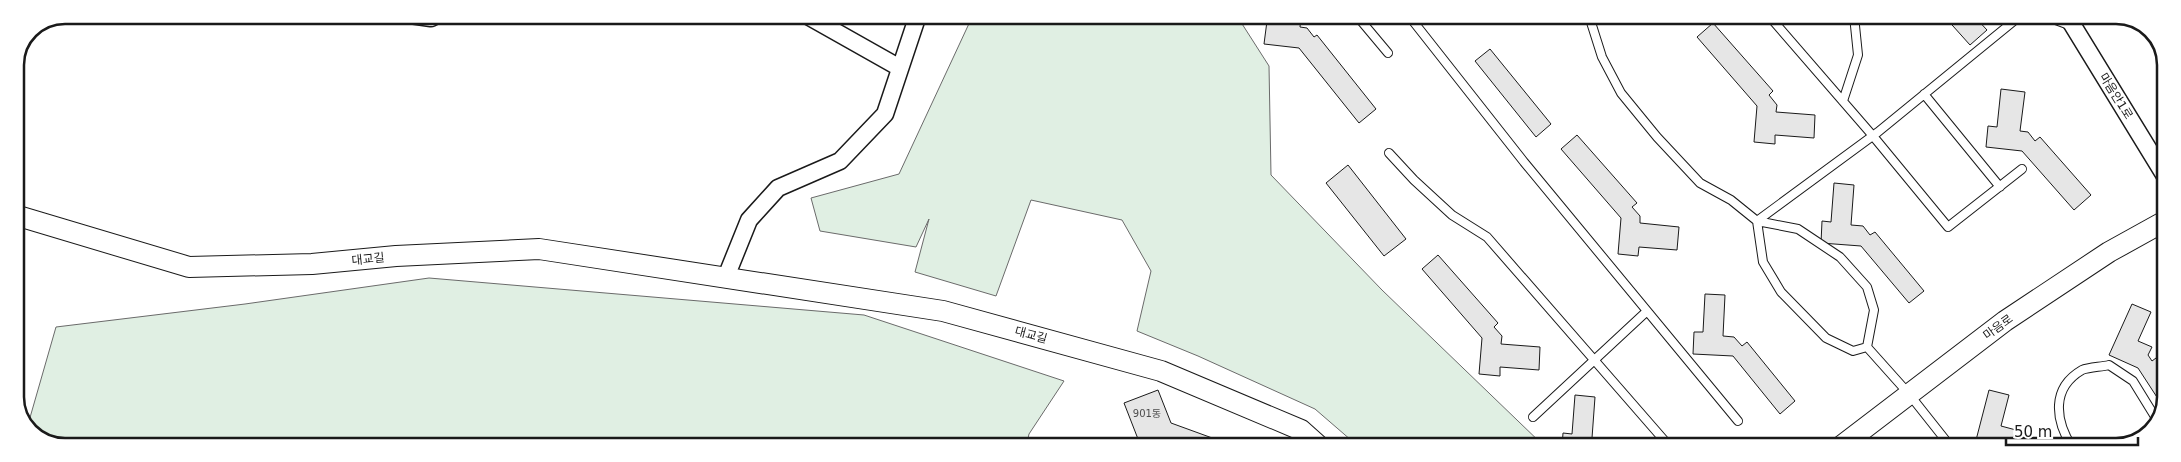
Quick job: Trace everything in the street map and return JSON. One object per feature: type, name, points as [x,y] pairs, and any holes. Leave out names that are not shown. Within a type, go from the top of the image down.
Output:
[{"type":"street","points":[[822,24],[900,68]]},
{"type":"street","points":[[726,277],[749,220],[778,188],[840,161],[884,114],[915,24]]},
{"type":"street","name":"마음안1로","points":[[2071,24],[2157,163]]},
{"type":"street","name":"대교길","points":[[24,218],[189,267],[312,264],[396,256],[539,249],[943,311],[1152,369],[1301,430],[1310,438]]},
{"type":"street","name":"마음로","points":[[1852,438],[2013,316],[2109,252],[2157,225]]},
{"type":"lane","points":[[1364,24],[1388,53]]},
{"type":"lane","points":[[1415,24],[1524,162],[1738,421]]},
{"type":"lane","points":[[1591,24],[1602,58],[1621,93],[1657,137],[1700,183],[1731,200],[1757,221],[1798,229],[1840,257],[1867,287],[1874,310],[1867,347]]},
{"type":"lane","points":[[1776,24],[1873,136],[1948,228],[2022,169]]},
{"type":"lane","points":[[1843,101],[1858,55],[1855,24]]},
{"type":"lane","points":[[1757,221],[1873,136],[2010,24]]},
{"type":"lane","points":[[1924,94],[2000,186]]},
{"type":"lane","points":[[1388,153],[1452,215],[1487,238],[1662,438]]},
{"type":"lane","points":[[1757,221],[1763,262],[1781,292],[1826,338],[1853,351],[1867,347]]},
{"type":"lane","points":[[1533,417],[1646,312]]},
{"type":"lane","points":[[1867,347],[1909,394],[1944,438]]},
{"type":"lane","points":[[2066,438],[2062,432],[2058,407],[2061,390],[2083,370],[2109,366],[2133,381],[2153,414]]},
{"type":"green space","points":[[969,24],[1242,24],[1269,66],[1271,175],[1382,290],[1536,438],[1349,438],[1315,409],[1198,356],[1137,331],[1151,271],[1122,220],[1031,200],[996,296],[915,272],[929,219],[916,247],[820,231],[811,198],[899,174]]},
{"type":"green space","points":[[429,278],[864,315],[1064,381],[1028,438],[65,438],[44,433],[30,418],[56,327],[245,304]]},
{"type":"building","points":[[1267,24],[1300,24],[1300,27],[1307,28],[1314,37],[1317,35],[1376,109],[1359,123],[1299,48],[1264,44]]},
{"type":"building","points":[[1714,24],[1773,91],[1769,95],[1777,105],[1776,112],[1815,115],[1814,138],[1775,135],[1775,144],[1754,142],[1757,106],[1697,37]]},
{"type":"building","points":[[1951,24],[1981,24],[1987,30],[1970,45]]},
{"type":"building","points":[[1490,49],[1551,124],[1536,137],[1475,61]]},
{"type":"building","points":[[2001,89],[2025,92],[2020,131],[2028,132],[2035,141],[2040,137],[2091,195],[2074,210],[2022,151],[1986,147],[1988,126],[1997,127]]},
{"type":"building","points":[[1577,135],[1637,203],[1632,207],[1640,216],[1640,223],[1679,227],[1677,250],[1639,247],[1638,256],[1618,254],[1621,218],[1561,149]]},
{"type":"building","points":[[1348,165],[1406,239],[1384,256],[1326,183]]},
{"type":"building","points":[[1834,183],[1854,185],[1851,225],[1863,226],[1870,235],[1875,232],[1924,291],[1909,303],[1861,246],[1821,243],[1822,221],[1831,222]]},
{"type":"building","points":[[1438,255],[1498,323],[1494,327],[1502,336],[1501,344],[1540,347],[1539,370],[1500,367],[1500,376],[1479,374],[1482,338],[1422,269]]},
{"type":"building","points":[[1705,294],[1725,295],[1723,336],[1734,337],[1742,346],[1747,342],[1795,401],[1780,414],[1733,356],[1693,354],[1694,332],[1703,332]]},
{"type":"building","points":[[2132,304],[2151,312],[2138,341],[2152,347],[2148,355],[2152,361],[2156,358],[2157,360],[2157,397],[2138,368],[2109,355]]},
{"type":"building","points":[[1158,390],[1171,423],[1212,438],[1138,438],[1124,403]]},
{"type":"building","points":[[1989,390],[2009,395],[2001,426],[2016,430],[2013,438],[1977,438]]},
{"type":"building","points":[[1575,395],[1595,397],[1592,438],[1563,438],[1563,433],[1572,434]]}]
